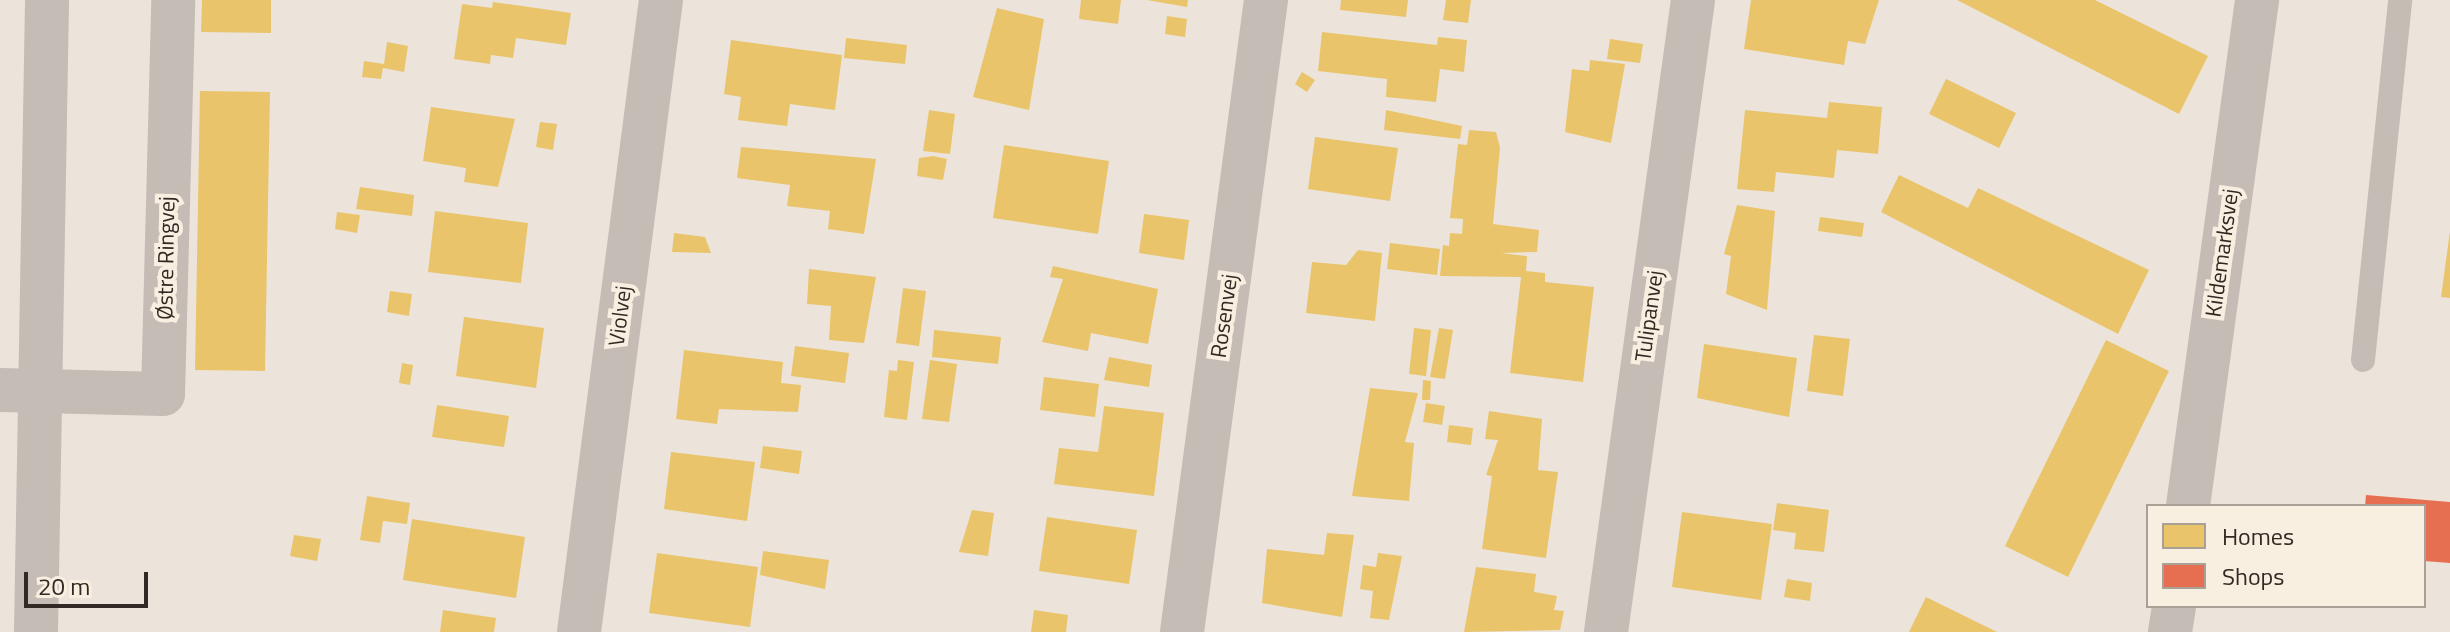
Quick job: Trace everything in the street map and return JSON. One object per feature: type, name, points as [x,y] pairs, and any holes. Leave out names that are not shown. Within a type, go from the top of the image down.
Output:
[{"type":"street","points":[[36,632],[20,390],[47,0]]},
{"type":"street","name":"Østre Ringvej","points":[[20,390],[163,394],[173,0]]},
{"type":"street","name":"Violvej","points":[[579,632],[661,0]]},
{"type":"street","name":"Rosenvej","points":[[1182,632],[1266,0]]},
{"type":"street","name":"Tulipanvej","points":[[1606,632],[1693,0]]},
{"type":"street","name":"Kildemarksvej","points":[[2188,504],[2257,0]]},
{"type":"street","points":[[2170,632],[2174,608]]},
{"type":"lane","points":[[2363,360],[2400,0]]},
{"type":"building: Homes","points":[[202,0],[271,0],[271,33],[201,32]]},
{"type":"building: Homes","points":[[1081,0],[1121,0],[1118,24],[1079,19]]},
{"type":"building: Homes","points":[[1147,0],[1188,0],[1187,7]]},
{"type":"building: Homes","points":[[1341,0],[1408,0],[1406,17],[1340,10]]},
{"type":"building: Homes","points":[[1446,0],[1471,0],[1468,23],[1443,20]]},
{"type":"building: Homes","points":[[1751,0],[1879,0],[1865,44],[1848,41],[1844,65],[1744,49]]},
{"type":"building: Homes","points":[[1957,0],[2095,0],[2208,56],[2179,114]]},
{"type":"building: Homes","points":[[493,2],[571,13],[566,45],[516,38],[513,58],[491,55],[490,64],[454,59],[462,4],[492,8]]},
{"type":"building: Homes","points":[[997,8],[1044,19],[1029,110],[973,97]]},
{"type":"building: Homes","points":[[1167,16],[1187,19],[1185,37],[1165,34]]},
{"type":"building: Homes","points":[[1322,32],[1437,45],[1438,37],[1467,40],[1464,72],[1440,69],[1436,102],[1386,97],[1387,79],[1318,71]]},
{"type":"building: Homes","points":[[846,38],[907,45],[905,64],[844,58]]},
{"type":"building: Homes","points":[[1610,39],[1643,44],[1640,63],[1607,59]]},
{"type":"building: Homes","points":[[731,40],[842,55],[835,110],[790,104],[787,126],[738,120],[741,97],[724,94]]},
{"type":"building: Homes","points":[[387,42],[408,46],[404,72],[383,68],[381,79],[362,77],[364,61],[384,64]]},
{"type":"building: Homes","points":[[1590,60],[1625,64],[1611,143],[1565,132],[1572,69],[1589,71]]},
{"type":"building: Homes","points":[[1302,72],[1315,80],[1307,92],[1295,84]]},
{"type":"building: Homes","points":[[1946,79],[2016,113],[1999,148],[1929,114]]},
{"type":"building: Homes","points":[[200,91],[270,92],[265,371],[195,370]]},
{"type":"building: Homes","points":[[1829,102],[1882,107],[1878,154],[1837,150],[1834,178],[1776,172],[1774,192],[1737,189],[1745,110],[1827,118]]},
{"type":"building: Homes","points":[[431,107],[515,119],[498,187],[464,182],[466,168],[423,161]]},
{"type":"building: Homes","points":[[929,110],[955,114],[950,154],[923,151]]},
{"type":"building: Homes","points":[[1386,110],[1462,126],[1460,139],[1384,130]]},
{"type":"building: Homes","points":[[540,122],[557,124],[553,150],[536,147]]},
{"type":"building: Homes","points":[[1469,130],[1496,132],[1500,148],[1493,224],[1539,230],[1537,252],[1501,253],[1527,256],[1526,271],[1545,273],[1545,282],[1594,287],[1583,382],[1510,373],[1521,277],[1440,276],[1443,245],[1449,246],[1450,233],[1462,234],[1463,219],[1450,218],[1458,144],[1467,145]]},
{"type":"building: Homes","points":[[1315,137],[1398,148],[1390,201],[1308,189]]},
{"type":"building: Homes","points":[[1004,145],[1109,161],[1098,234],[993,218]]},
{"type":"building: Homes","points":[[741,147],[876,159],[864,234],[828,229],[830,211],[787,206],[790,185],[737,178]]},
{"type":"building: Homes","points":[[933,156],[947,159],[943,180],[917,176],[919,158]]},
{"type":"building: Homes","points":[[1899,175],[1968,208],[1978,188],[2149,270],[2118,334],[1881,212]]},
{"type":"building: Homes","points":[[360,187],[414,195],[412,216],[356,209]]},
{"type":"building: Homes","points":[[1737,205],[1775,211],[1767,310],[1726,294],[1731,256],[1724,254]]},
{"type":"building: Homes","points":[[435,211],[528,223],[521,283],[428,272]]},
{"type":"building: Homes","points":[[337,212],[360,215],[357,233],[335,229]]},
{"type":"building: Homes","points":[[1144,214],[1189,220],[1184,260],[1139,253]]},
{"type":"building: Homes","points":[[1820,217],[1864,223],[1862,237],[1818,231]]},
{"type":"building: Homes","points":[[2450,231],[2450,298],[2441,297]]},
{"type":"building: Homes","points":[[674,233],[705,237],[711,253],[672,252]]},
{"type":"building: Homes","points":[[1390,243],[1440,249],[1437,275],[1387,269]]},
{"type":"building: Homes","points":[[1358,250],[1382,253],[1375,321],[1306,313],[1312,262],[1346,265]]},
{"type":"building: Homes","points":[[1053,266],[1158,289],[1148,344],[1091,333],[1088,351],[1042,342],[1063,279],[1050,277]]},
{"type":"building: Homes","points":[[809,269],[876,277],[864,343],[829,340],[831,306],[807,304]]},
{"type":"building: Homes","points":[[903,288],[926,291],[919,346],[896,343]]},
{"type":"building: Homes","points":[[390,291],[412,294],[409,316],[387,312]]},
{"type":"building: Homes","points":[[464,317],[544,328],[536,388],[456,376]]},
{"type":"building: Homes","points":[[1414,328],[1431,330],[1426,376],[1409,374]]},
{"type":"building: Homes","points":[[1439,328],[1453,330],[1445,379],[1430,377]]},
{"type":"building: Homes","points":[[934,330],[1001,337],[998,364],[932,357]]},
{"type":"building: Homes","points":[[1814,335],[1850,339],[1843,396],[1807,391]]},
{"type":"building: Homes","points":[[2106,340],[2169,371],[2068,577],[2005,546]]},
{"type":"building: Homes","points":[[1704,344],[1797,358],[1789,417],[1697,398]]},
{"type":"building: Homes","points":[[795,346],[849,353],[845,383],[791,376]]},
{"type":"building: Homes","points":[[684,350],[783,362],[781,383],[801,385],[798,412],[719,409],[717,424],[676,419]]},
{"type":"building: Homes","points":[[1109,357],[1152,365],[1149,387],[1104,380]]},
{"type":"building: Homes","points":[[898,360],[914,362],[907,420],[884,417],[889,370],[897,371]]},
{"type":"building: Homes","points":[[930,360],[957,364],[949,422],[922,419]]},
{"type":"building: Homes","points":[[402,363],[413,365],[410,385],[399,383]]},
{"type":"building: Homes","points":[[1044,377],[1099,384],[1095,417],[1040,410]]},
{"type":"building: Homes","points":[[1423,380],[1431,381],[1430,400],[1422,400]]},
{"type":"building: Homes","points":[[1370,388],[1418,393],[1405,442],[1414,443],[1409,501],[1352,496]]},
{"type":"building: Homes","points":[[1426,403],[1445,406],[1442,425],[1423,422]]},
{"type":"building: Homes","points":[[437,405],[509,416],[504,447],[432,437]]},
{"type":"building: Homes","points":[[1104,406],[1164,413],[1154,496],[1054,484],[1059,448],[1098,452]]},
{"type":"building: Homes","points":[[1489,411],[1542,419],[1538,470],[1558,472],[1546,558],[1482,549],[1492,476],[1486,475],[1498,440],[1485,439]]},
{"type":"building: Homes","points":[[1449,425],[1473,428],[1471,445],[1447,442]]},
{"type":"building: Homes","points":[[763,446],[802,451],[799,474],[760,468]]},
{"type":"building: Homes","points":[[671,452],[755,462],[747,521],[664,509]]},
{"type":"building: Homes","points":[[367,496],[410,503],[407,524],[383,521],[380,543],[360,540]]},
{"type":"building: Homes","points":[[1777,503],[1829,510],[1824,552],[1794,549],[1796,533],[1773,530]]},
{"type":"building: Homes","points":[[972,510],[994,513],[988,556],[959,552]]},
{"type":"building: Homes","points":[[1682,512],[1772,524],[1761,600],[1672,587]]},
{"type":"building: Homes","points":[[1047,517],[1137,530],[1129,584],[1039,571]]},
{"type":"building: Homes","points":[[412,519],[525,537],[516,598],[403,580]]},
{"type":"building: Homes","points":[[1327,533],[1354,535],[1342,617],[1262,603],[1267,549],[1324,555]]},
{"type":"building: Homes","points":[[294,535],[321,539],[317,561],[290,556]]},
{"type":"building: Homes","points":[[763,551],[829,560],[825,589],[760,575]]},
{"type":"building: Homes","points":[[657,553],[758,567],[750,627],[649,613]]},
{"type":"building: Homes","points":[[1378,553],[1402,556],[1389,620],[1370,618],[1373,591],[1360,589],[1363,565],[1376,567]]},
{"type":"building: Homes","points":[[1476,567],[1536,574],[1534,592],[1557,596],[1554,610],[1564,611],[1560,630],[1464,632]]},
{"type":"building: Homes","points":[[1787,579],[1812,583],[1810,601],[1784,597]]},
{"type":"building: Homes","points":[[1926,597],[1997,632],[1909,632]]},
{"type":"building: Homes","points":[[443,610],[496,618],[494,632],[440,632]]},
{"type":"building: Homes","points":[[1034,610],[1068,615],[1066,632],[1031,632]]},
{"type":"building: Shops","points":[[2366,495],[2450,502],[2450,563],[2426,561],[2426,504],[2365,504]]}]
